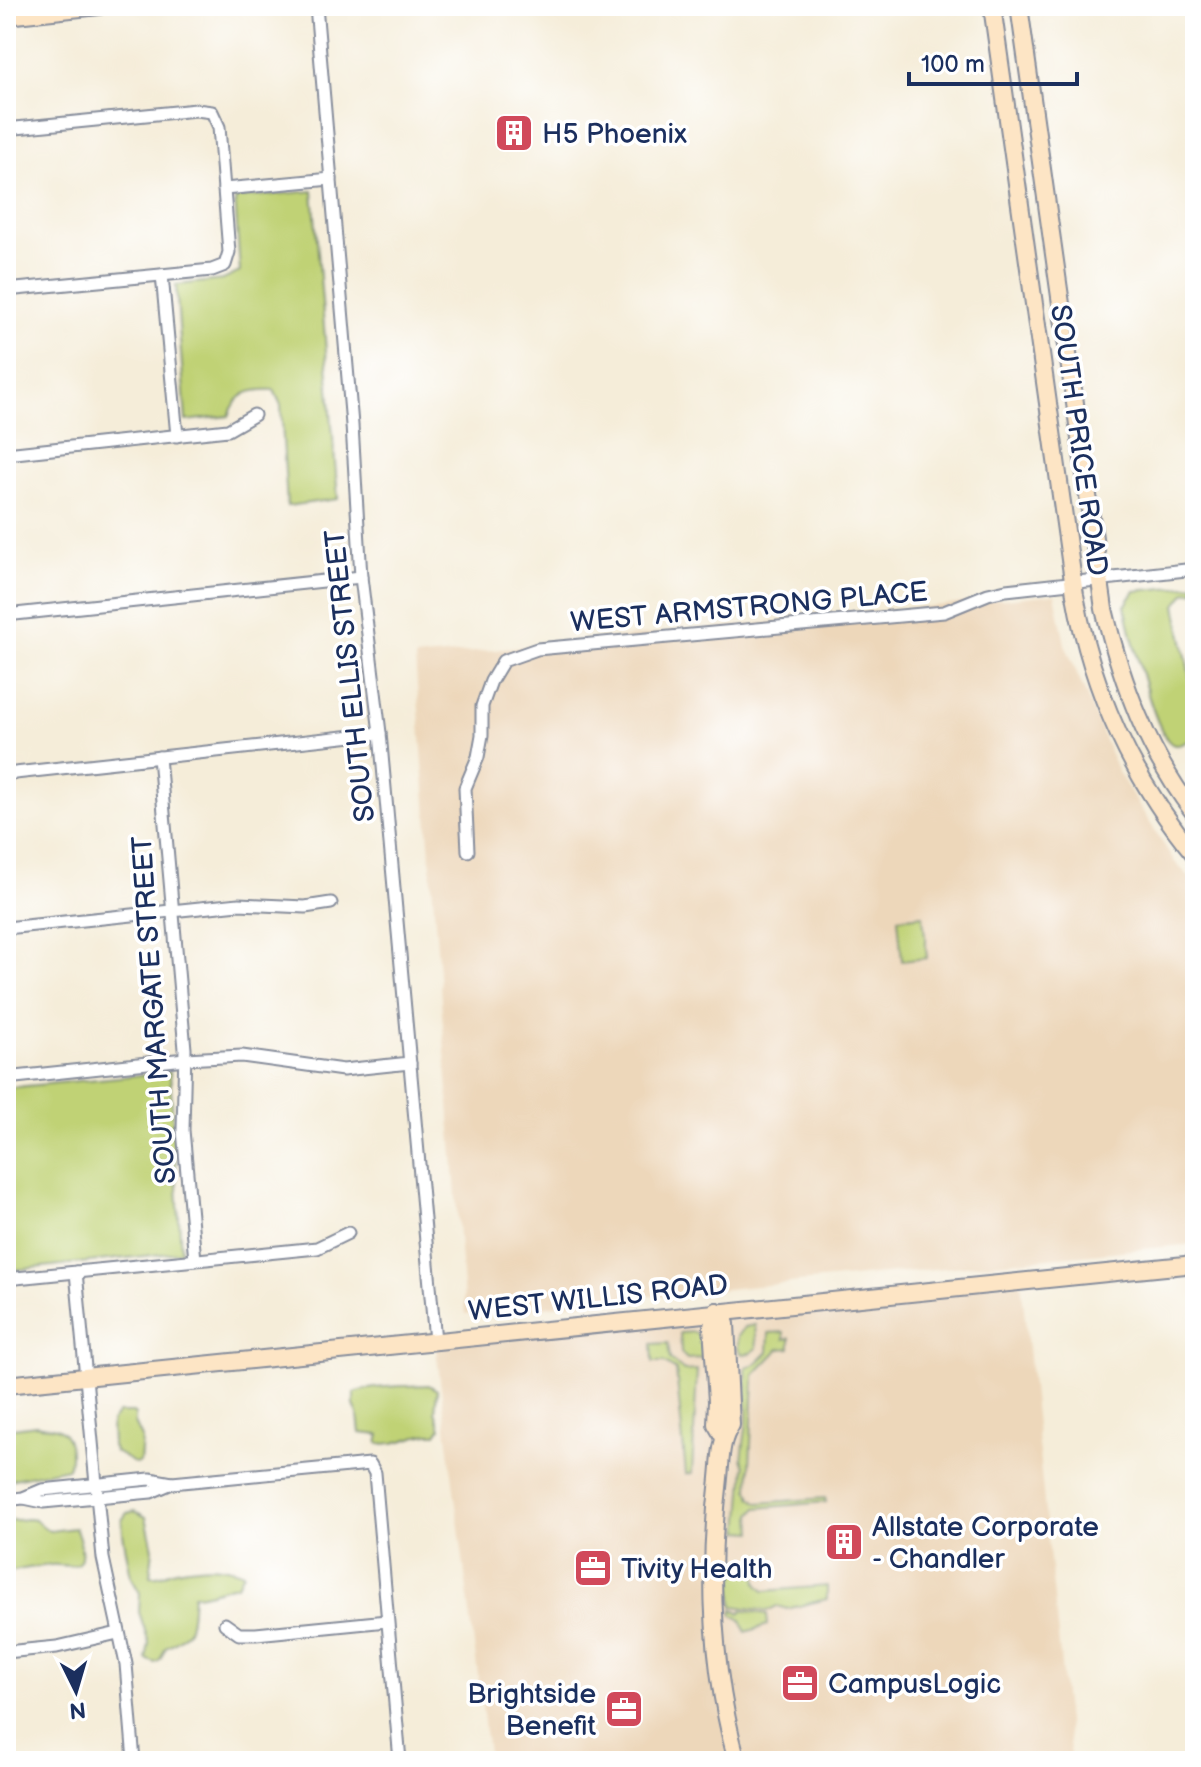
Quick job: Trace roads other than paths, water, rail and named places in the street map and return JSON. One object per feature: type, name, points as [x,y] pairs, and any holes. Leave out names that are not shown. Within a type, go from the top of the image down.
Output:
[{"type":"main road","points":[[6,16],[99,6]]},
{"type":"main road","name":"SOUTH PRICE ROAD","points":[[992,6],[1074,581],[1087,651],[1101,694],[1140,778],[1195,855]]},
{"type":"main road","name":"SOUTH PRICE ROAD","points":[[1019,6],[1099,579],[1113,646],[1142,728],[1164,769],[1195,814]]},
{"type":"main road","points":[[1162,811],[1195,837]]},
{"type":"main road","name":"WEST WILLIS ROAD","points":[[6,1385],[1195,1264]]},
{"type":"main road","points":[[717,1311],[712,1326],[716,1424],[723,1436],[716,1501],[715,1634],[737,1761]]},
{"type":"street","name":"SOUTH ELLIS STREET","points":[[316,6],[352,425],[361,577],[380,733],[435,1341]]},
{"type":"street","points":[[6,129],[196,110],[212,112],[219,127],[229,252],[225,265],[212,270],[6,290]]},
{"type":"street","points":[[224,189],[331,179]]},
{"type":"street","points":[[162,275],[177,436]]},
{"type":"street","points":[[6,454],[228,430],[254,415]]},
{"type":"street","name":"WEST ARMSTRONG PLACE","points":[[468,851],[465,788],[478,757],[482,706],[491,681],[503,661],[537,649],[944,612],[988,594],[1074,581],[1195,569]]},
{"type":"street","points":[[6,615],[361,577]]},
{"type":"street","points":[[6,774],[380,733]]},
{"type":"street","name":"SOUTH MARGATE STREET","points":[[159,757],[185,1059],[183,1130],[195,1260]]},
{"type":"street","points":[[6,928],[239,904],[305,907],[331,903]]},
{"type":"street","points":[[6,1078],[242,1056],[343,1070],[410,1063]]},
{"type":"street","points":[[6,1279],[317,1248],[348,1233]]},
{"type":"street","points":[[76,1272],[103,1558],[126,1664],[134,1761]]},
{"type":"street","points":[[6,1500],[23,1498],[43,1502],[97,1491],[151,1492],[172,1483],[370,1464],[375,1473],[400,1761]]},
{"type":"street","points":[[225,1624],[239,1634],[256,1634],[387,1621]]},
{"type":"street","points":[[6,1652],[57,1647],[118,1633]]},
{"type":"place","name":"H5 Phoenix","points":[[514,133]]},
{"type":"place","name":"Allstate Corporate - Chandler","points":[[844,1542]]},
{"type":"place","name":"Tivity Health","points":[[593,1568]]},
{"type":"place","name":"CampusLogic","points":[[800,1683]]},
{"type":"place","name":"Brightside Benefit","points":[[624,1709]]}]
